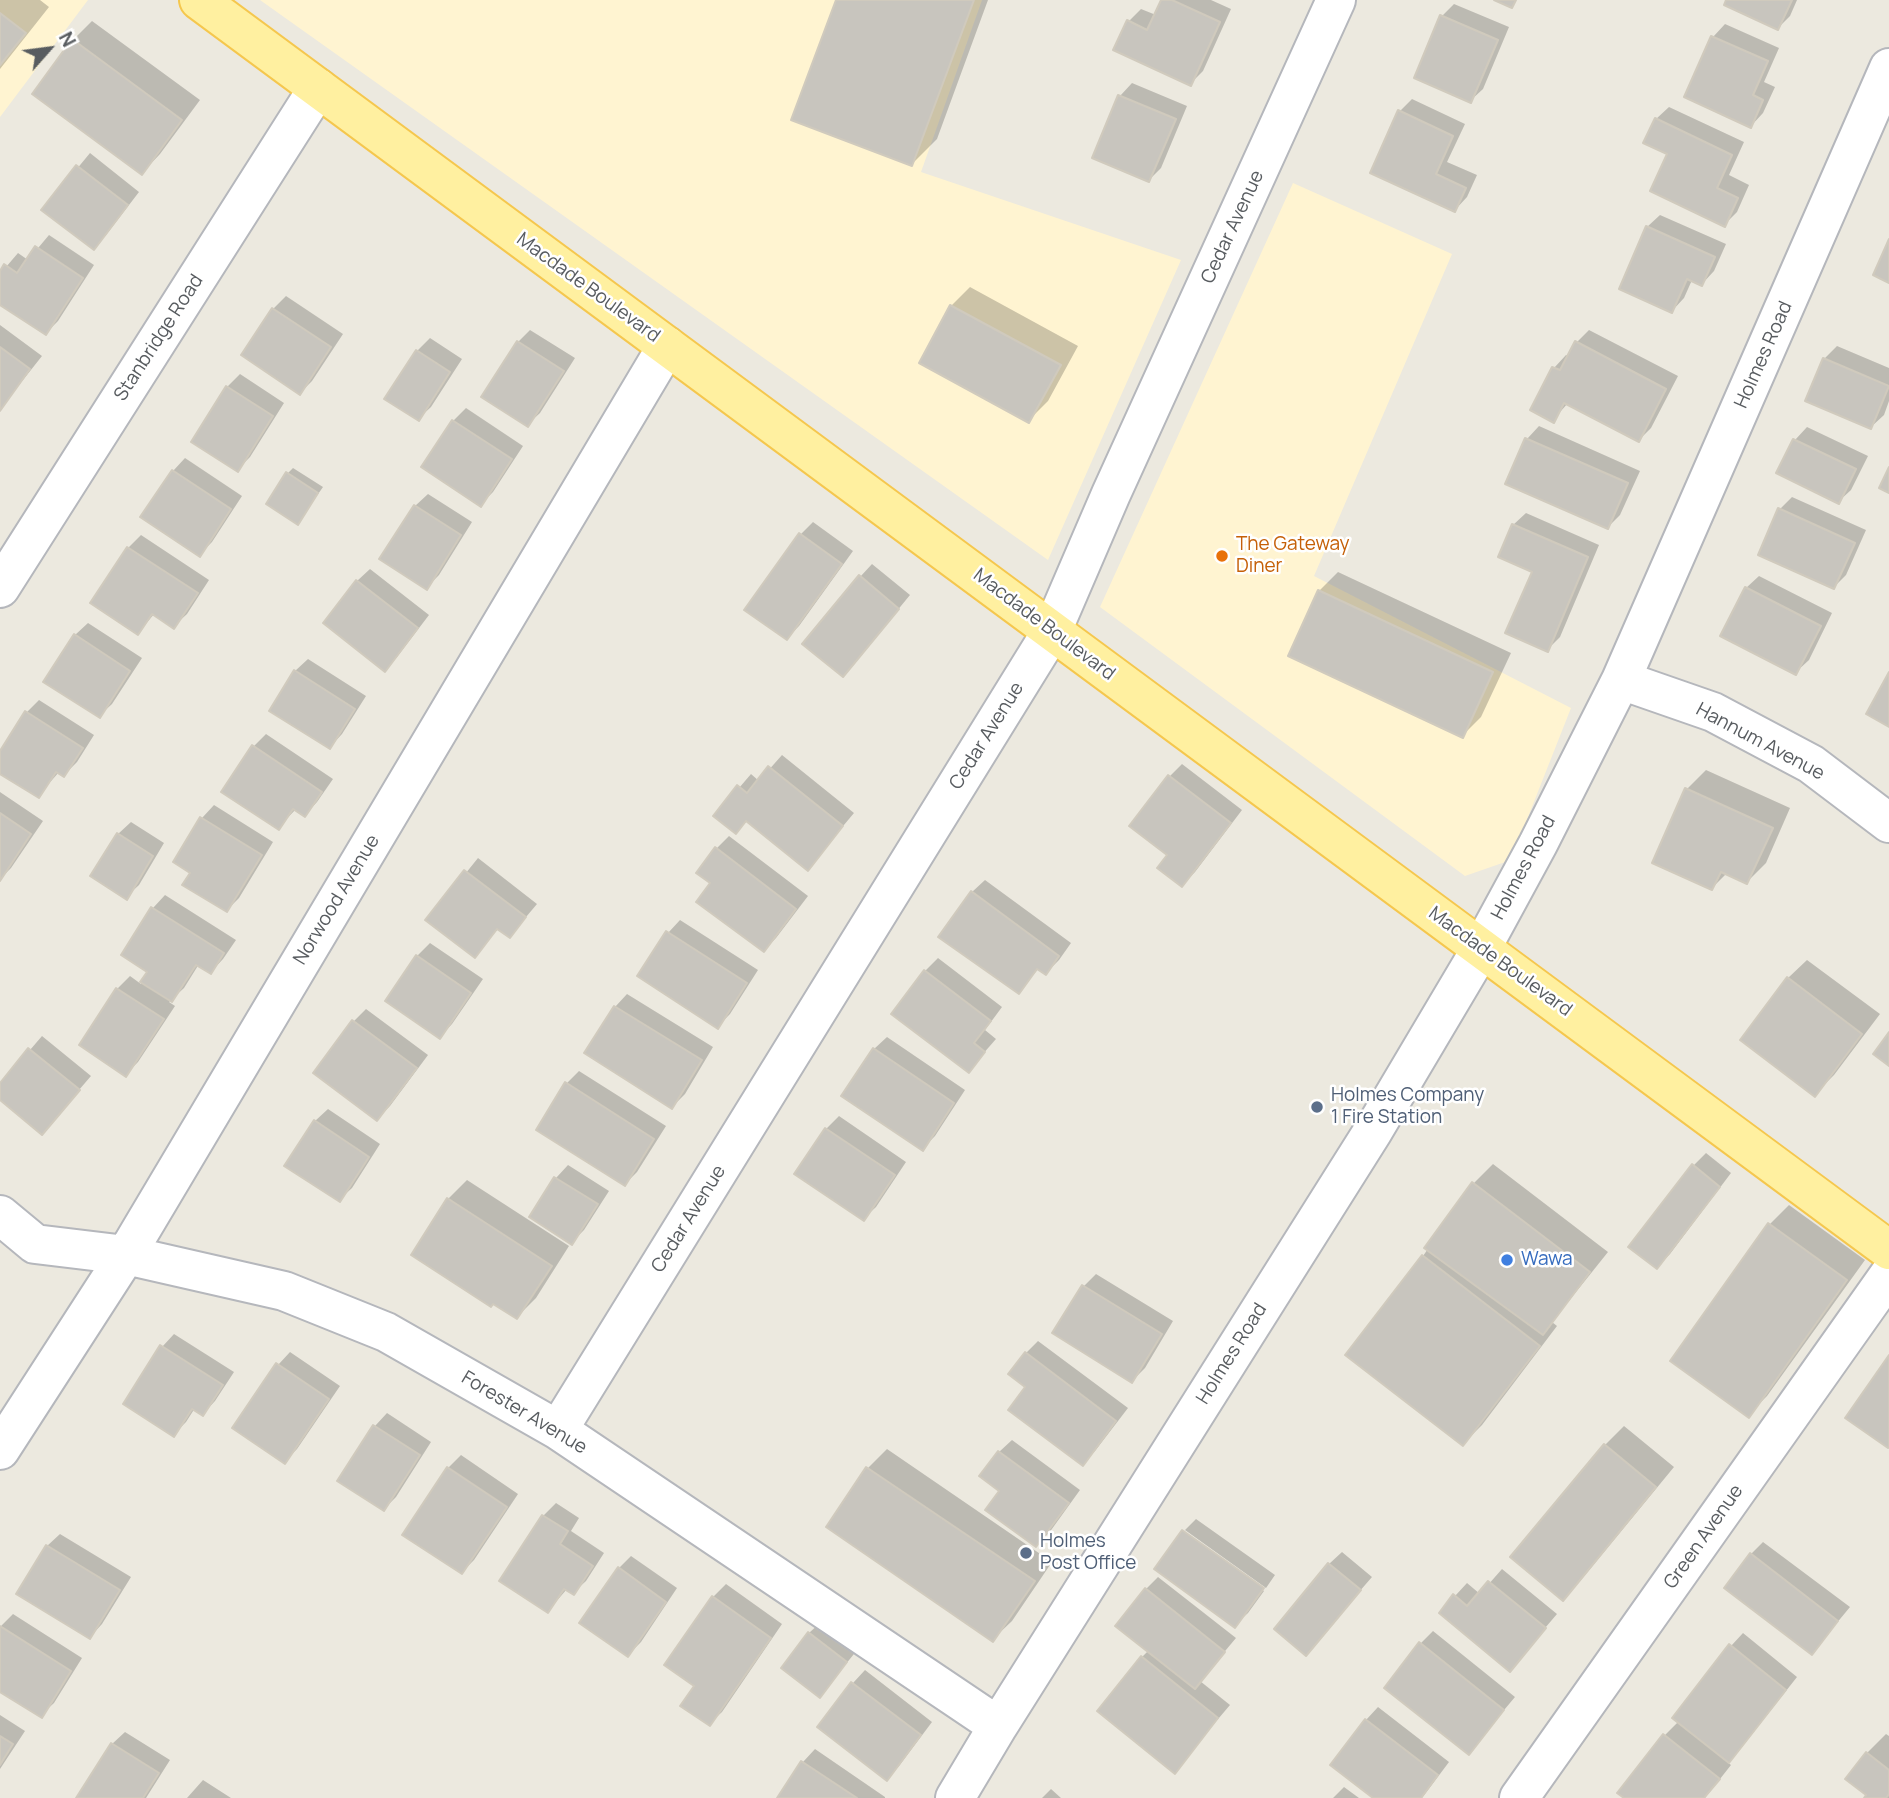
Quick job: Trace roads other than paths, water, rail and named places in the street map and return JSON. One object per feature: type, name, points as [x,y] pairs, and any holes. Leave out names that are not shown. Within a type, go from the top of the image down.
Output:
[{"type":"main road","name":"Macdade Boulevard","points":[[199,0],[1889,1250]]},
{"type":"street","name":"Cedar Avenue","points":[[558,1430],[1052,631],[1122,470],[1336,0]]},
{"type":"street","name":"Holmes Road","points":[[956,1798],[998,1726],[1373,1131],[1481,949],[1538,844],[1622,680],[1889,68]]},
{"type":"street","name":"Stanbridge Road","points":[[0,588],[318,88]]},
{"type":"street","name":"Norwood Avenue","points":[[0,1450],[126,1255],[667,346]]},
{"type":"street","name":"Hannum Avenue","points":[[1622,680],[1713,712],[1811,764],[1889,823]]},
{"type":"street","name":"Forester Avenue","points":[[0,1215],[35,1244],[126,1255],[284,1291],[373,1327],[558,1430],[998,1726]]},
{"type":"street","name":"Green Avenue","points":[[1519,1798],[1889,1275]]},
{"type":"place","name":"The Gateway Diner","points":[[1222,556]]},
{"type":"place","name":"Holmes Company 1 Fire Station","points":[[1317,1107]]},
{"type":"place","name":"Wawa","points":[[1507,1260]]},
{"type":"place","name":"Holmes Post Office","points":[[1026,1553]]}]
